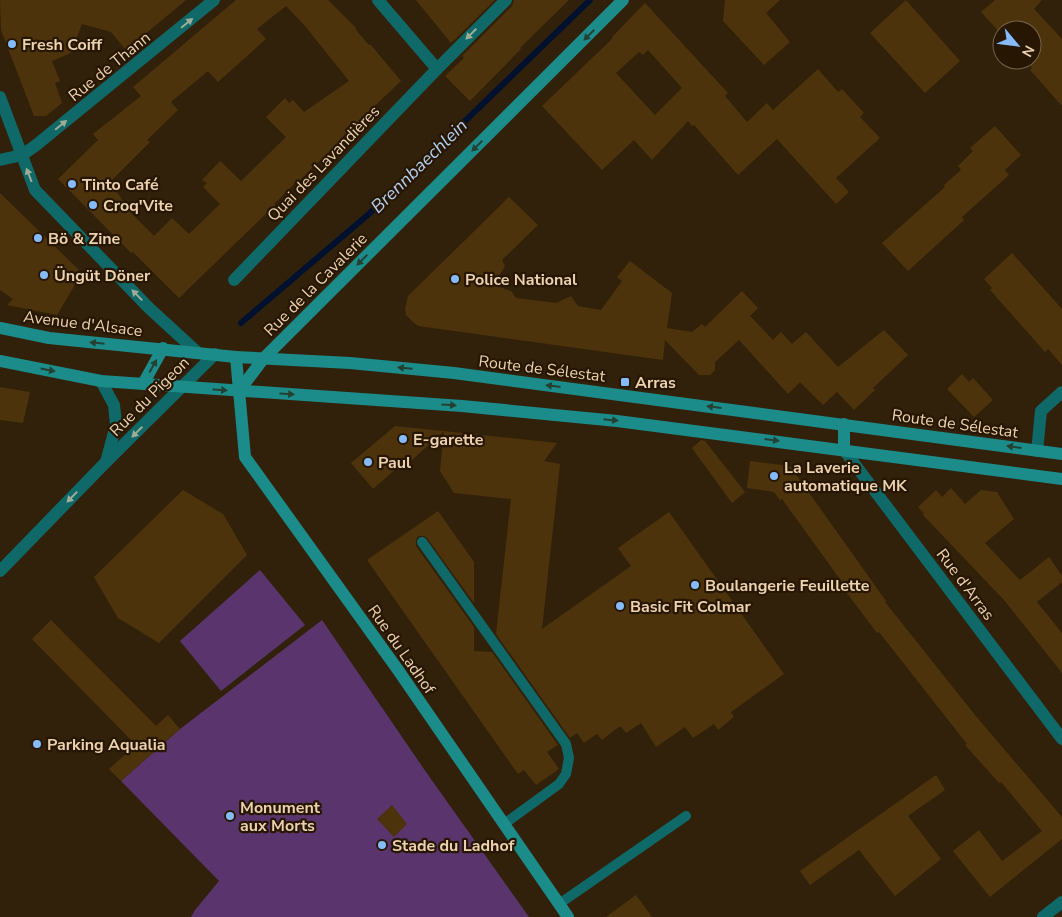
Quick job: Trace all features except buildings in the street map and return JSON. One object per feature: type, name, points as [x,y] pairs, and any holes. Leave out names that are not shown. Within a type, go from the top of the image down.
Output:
[{"type":"main road","name":"Rue de la Cavalerie","points":[[264,358],[623,0]]},
{"type":"main road","name":"Avenue d'Alsace","points":[[0,328],[49,338],[163,348],[236,357]]},
{"type":"main road","name":"Avenue d'Alsace","points":[[143,384],[163,348]]},
{"type":"main road","name":"Route de Sélestat","points":[[236,357],[350,363],[454,372],[1062,454]]},
{"type":"main road","points":[[236,357],[238,391]]},
{"type":"main road","points":[[238,391],[264,358]]},
{"type":"main road","points":[[0,361],[101,381],[452,405],[617,420],[1062,479]]},
{"type":"main road","name":"Rue du Ladhof","points":[[238,391],[245,457],[398,670],[568,917]]},
{"type":"main road","points":[[844,424],[844,450]]},
{"type":"street","points":[[378,0],[436,69]]},
{"type":"street","name":"Quai des Lavandières","points":[[234,280],[436,69],[506,0]]},
{"type":"street","name":"Rue de Thann","points":[[22,155],[212,1]]},
{"type":"street","points":[[0,97],[35,190],[171,330],[197,352]]},
{"type":"street","points":[[0,160],[22,155]]},
{"type":"street","points":[[163,348],[171,330]]},
{"type":"street","name":"Rue du Pigeon","points":[[0,571],[215,354]]},
{"type":"street","name":"Rue du Pigeon","points":[[101,381],[114,405],[116,425],[106,462]]},
{"type":"street","points":[[1037,450],[1041,411],[1062,392]]},
{"type":"street","name":"Rue d'Arras","points":[[844,450],[1062,738]]},
{"type":"street","points":[[1044,917],[1062,902]]},
{"type":"lane","points":[[422,542],[566,744],[569,758],[566,774],[559,784],[504,824]]},
{"type":"lane","points":[[559,904],[686,816]]},
{"type":"shaded area","points":[[260,570],[305,625],[221,691],[180,641]]},
{"type":"shaded area","points":[[322,620],[426,772],[529,917],[191,917],[219,881],[121,781],[180,729]]},
{"type":"waterway","name":"Brennbaechlein","points":[[241,323],[370,213],[590,0]]},
{"type":"place","name":"Fresh Coiff","points":[[12,44]]},
{"type":"place","name":"Tinto Café","points":[[72,184]]},
{"type":"place","name":"Croq'Vite","points":[[93,205]]},
{"type":"place","name":"Bö & Zine","points":[[38,238]]},
{"type":"place","name":"Üngüt Döner","points":[[44,275]]},
{"type":"place","name":"Police National","points":[[455,279]]},
{"type":"place","name":"Arras","points":[[625,382]]},
{"type":"place","name":"E-garette","points":[[403,439]]},
{"type":"place","name":"Paul","points":[[368,462]]},
{"type":"place","name":"La Laverie automatique MK","points":[[774,476]]},
{"type":"place","name":"Boulangerie Feuillette","points":[[695,585]]},
{"type":"place","name":"Basic Fit Colmar","points":[[620,606]]},
{"type":"place","name":"Parking Aqualia","points":[[37,744]]},
{"type":"place","name":"Monument aux Morts","points":[[230,816]]},
{"type":"place","name":"Stade du Ladhof","points":[[382,845]]}]
